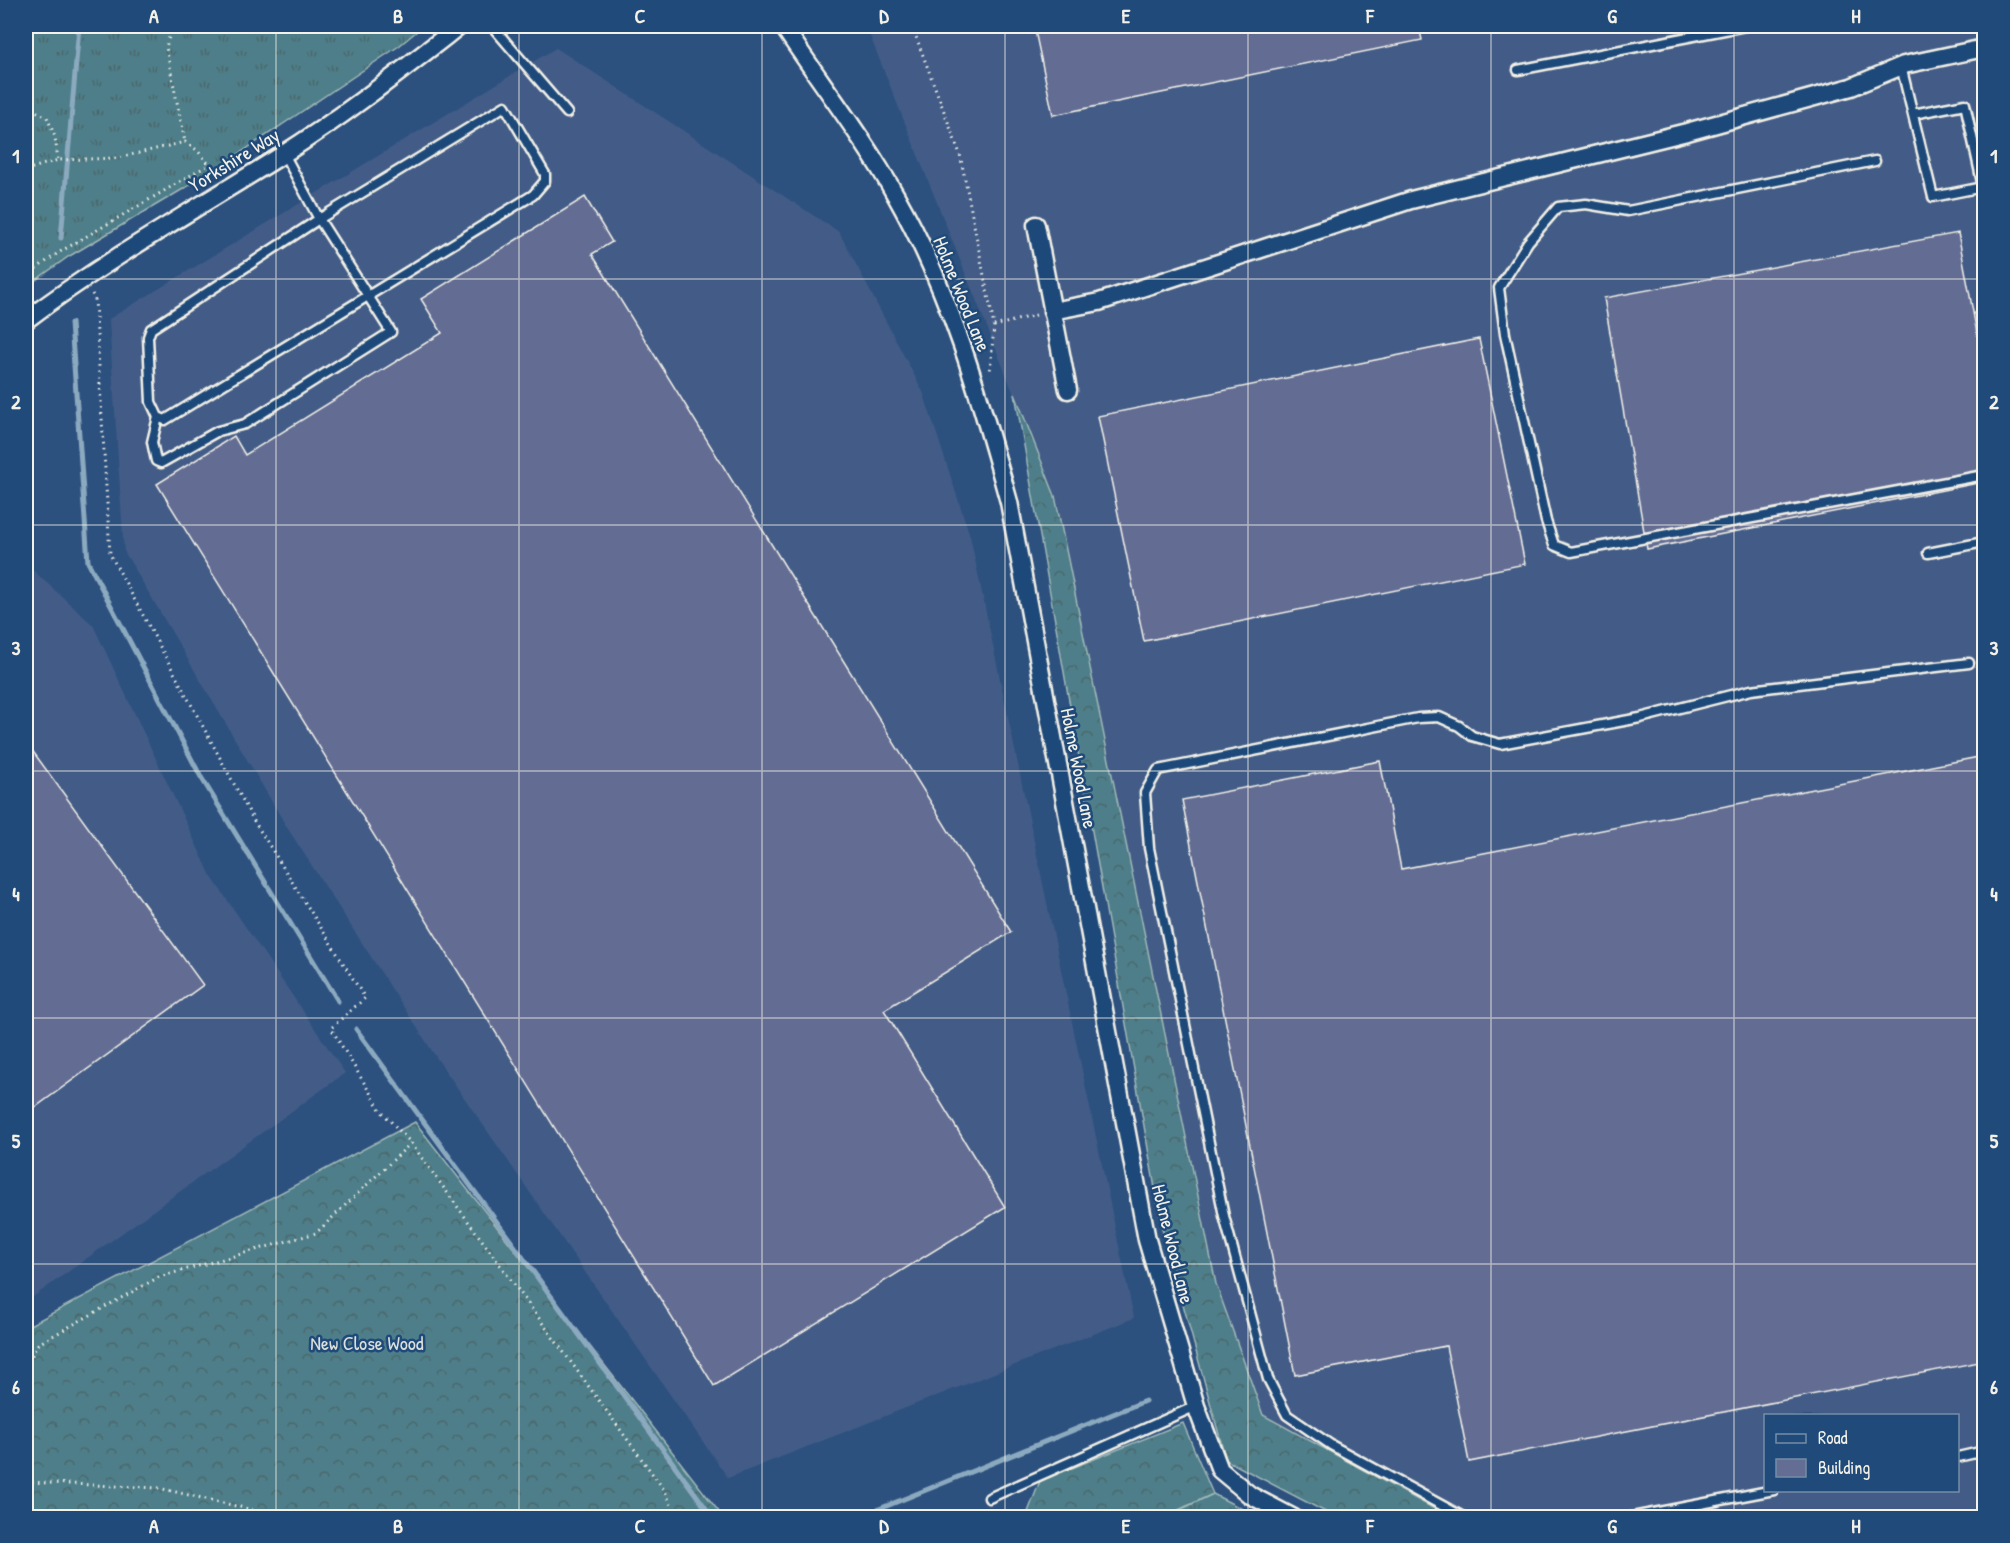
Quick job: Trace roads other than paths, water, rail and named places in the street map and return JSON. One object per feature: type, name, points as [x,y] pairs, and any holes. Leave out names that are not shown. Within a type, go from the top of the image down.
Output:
[{"type":"street","name":"Yorkshire Way","points":[[26,320],[84,279],[284,154],[374,93],[459,26]]},
{"type":"street","name":"Holme Wood Lane","points":[[783,26],[896,195],[930,264],[977,385],[1009,502],[1147,1240],[1196,1406],[1220,1470],[1250,1495],[1294,1518]]},
{"type":"street","points":[[1052,311],[1099,302],[1411,200],[1764,111],[1851,87],[1901,66],[1984,48]]},
{"type":"street","points":[[1036,225],[1068,390]]},
{"type":"lane","points":[[492,26],[567,113]]},
{"type":"lane","points":[[1518,70],[1745,26]]},
{"type":"lane","points":[[1901,66],[1933,197],[1984,190],[1965,104],[1913,114]]},
{"type":"lane","points":[[158,417],[165,420],[368,295],[541,188],[545,174],[505,106],[319,219],[151,329],[148,337],[151,402],[158,417],[152,442],[153,454],[159,463],[218,431],[245,424],[391,332],[368,295],[319,219],[284,154]]},
{"type":"lane","points":[[1875,161],[1628,211],[1586,204],[1558,207],[1528,242],[1499,288],[1505,334],[1546,521],[1554,545],[1571,552],[1984,475]]},
{"type":"lane","points":[[1928,553],[1984,542]]},
{"type":"lane","points":[[1465,1518],[1331,1445],[1287,1415],[1268,1379],[1224,1216],[1149,848],[1145,793],[1158,770],[1418,718],[1439,717],[1459,726],[1472,736],[1500,744],[1640,718],[1751,690],[1968,663]]},
{"type":"lane","points":[[989,1498],[1196,1406]]},
{"type":"lane","points":[[1959,1456],[1984,1451]]},
{"type":"lane","points":[[1627,1518],[1769,1492]]},
{"type":"waterway","points":[[61,238],[79,26]]},
{"type":"waterway","points":[[71,323],[88,562],[201,777],[338,1001]]},
{"type":"waterway","points":[[356,1029],[713,1518]]},
{"type":"waterway","points":[[857,1518],[1145,1401]]},
{"type":"park label","name":"New Close Wood","points":[[367,1343]]}]
